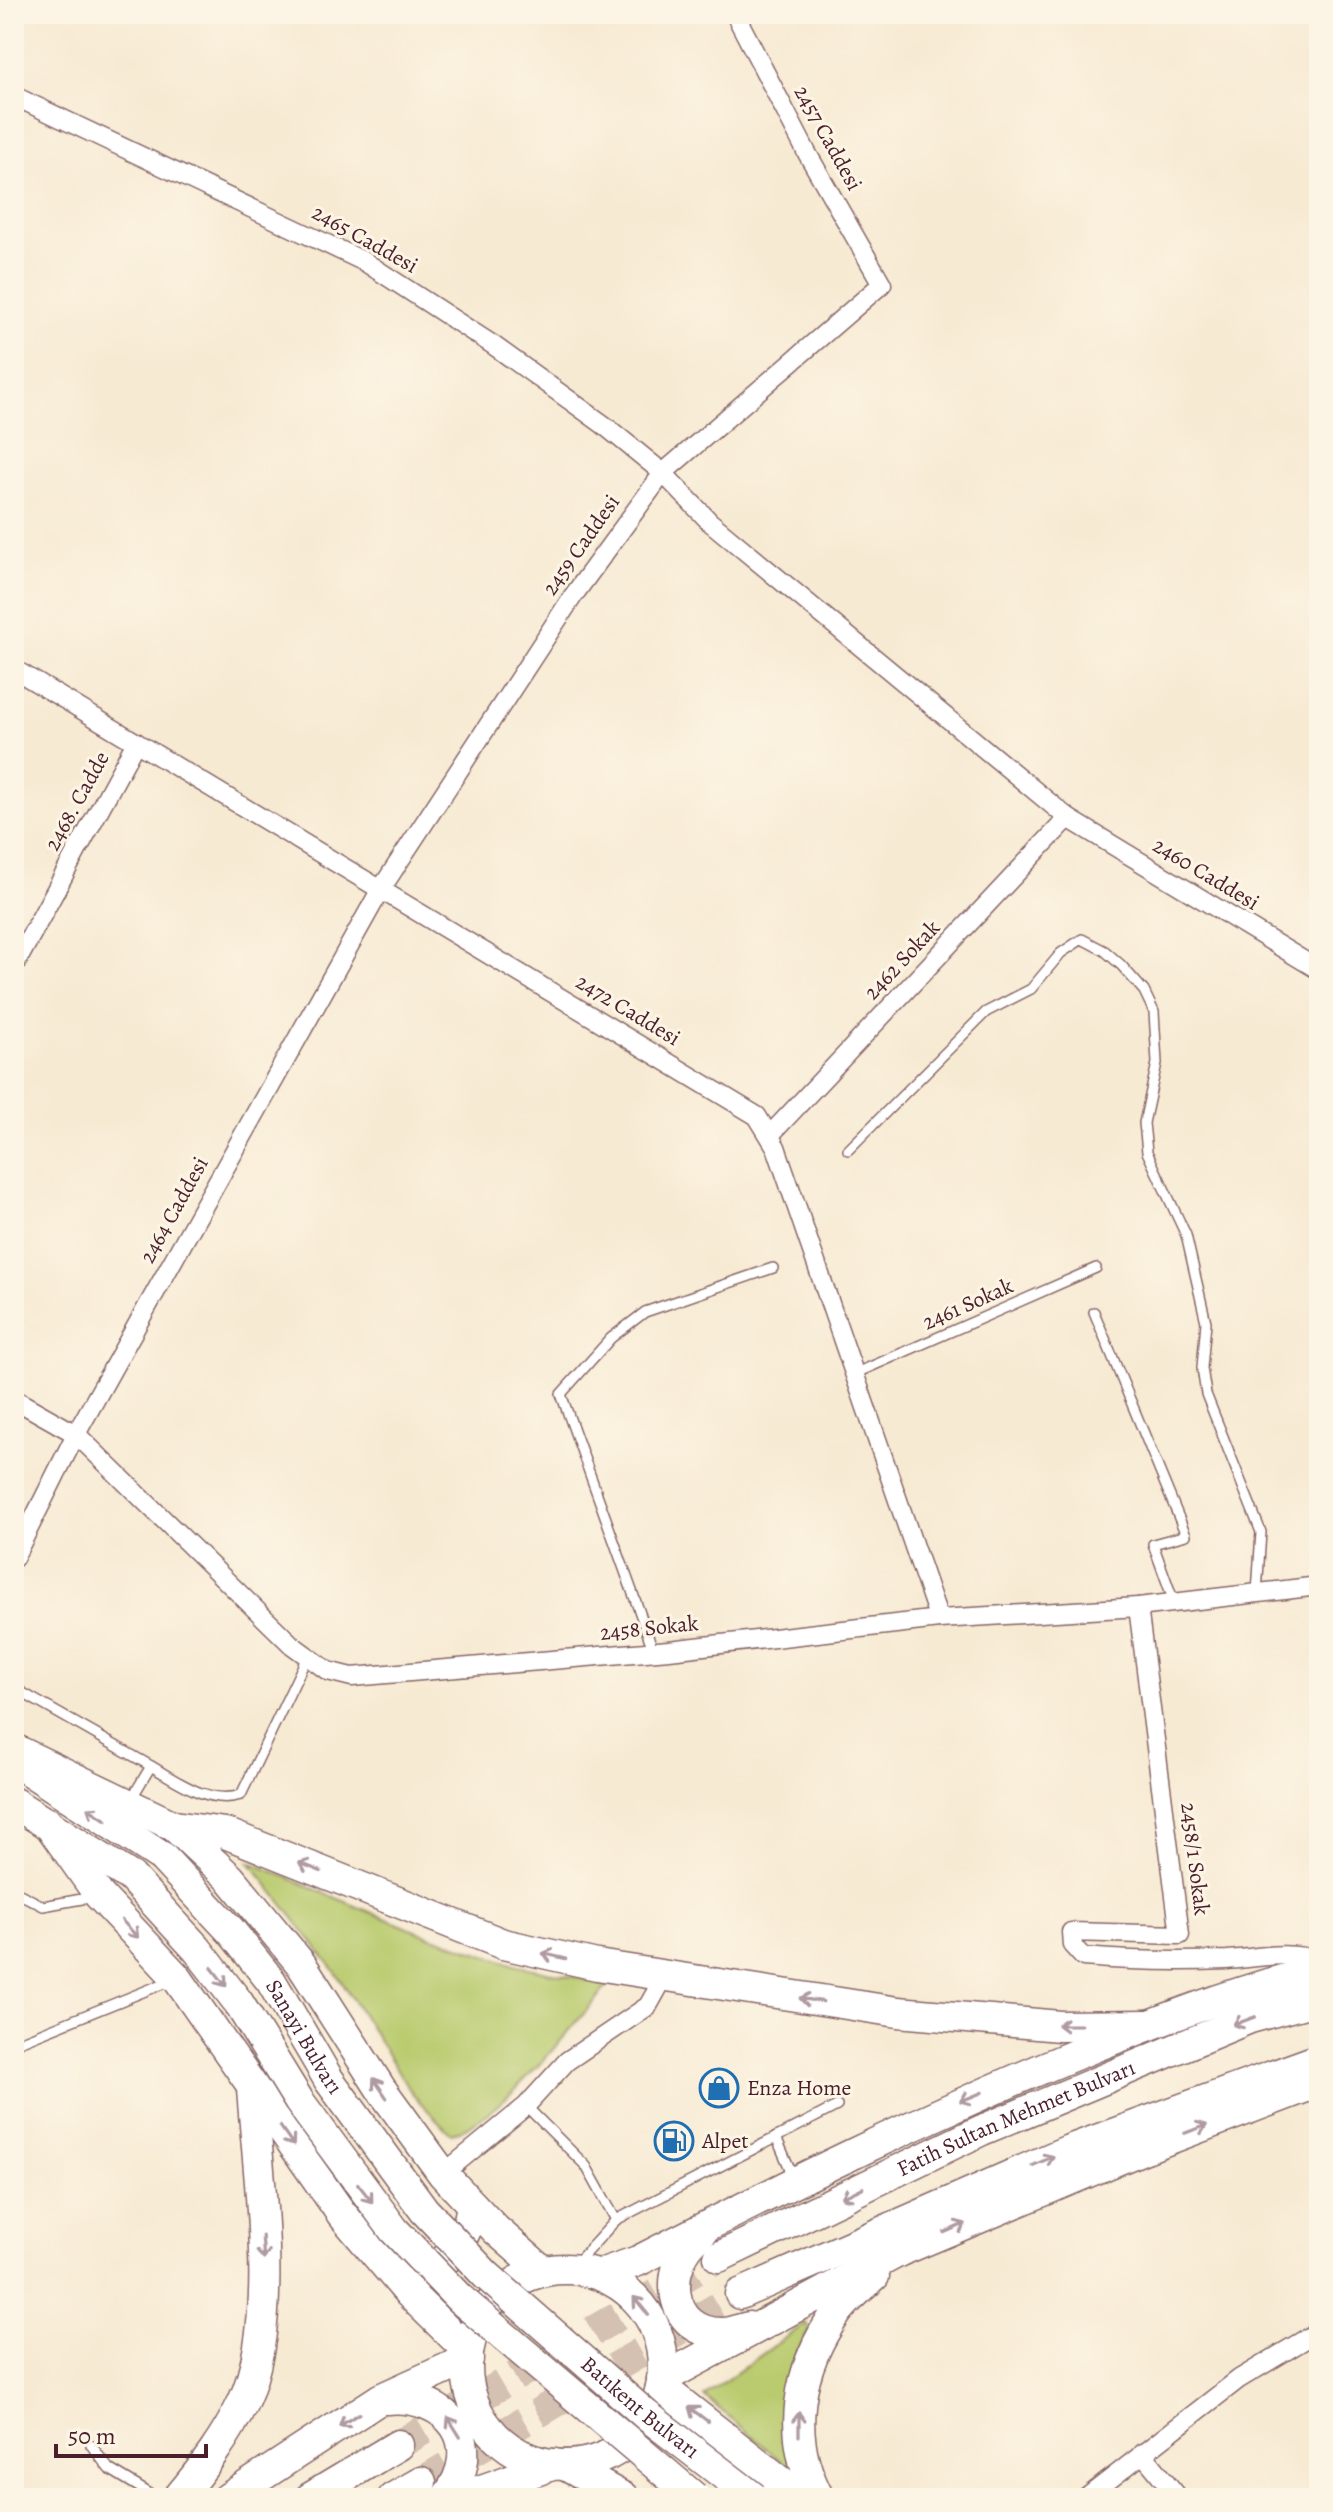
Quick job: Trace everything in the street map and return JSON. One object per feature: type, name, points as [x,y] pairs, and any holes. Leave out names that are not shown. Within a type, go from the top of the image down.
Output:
[{"type":"main road","points":[[14,1749],[174,1826],[230,1878],[301,1964],[381,2089],[443,2174],[472,2205],[571,2271],[629,2291],[650,2318],[662,2350],[662,2383],[653,2411],[628,2442],[599,2459],[561,2464],[459,2498]]},
{"type":"main road","name":"Sanayi Bulvarı","points":[[14,1761],[162,1857],[231,1931],[271,1981],[329,2080],[424,2210],[486,2275],[566,2345]]},
{"type":"main road","name":"Sanayi Bulvarı","points":[[14,1803],[131,1877],[197,1949],[238,2002],[299,2101],[394,2230],[459,2298],[541,2368]]},
{"type":"main road","points":[[48,1823],[99,1895],[177,1978],[341,2213],[468,2355]]},
{"type":"main road","points":[[174,1826],[225,1833],[503,1944],[663,1979],[898,2012],[1060,2026],[1147,2025]]},
{"type":"main road","points":[[624,2498],[561,2464],[532,2459],[502,2443],[480,2417],[468,2385],[468,2355],[487,2306],[512,2284],[638,2261],[956,2103],[1147,2025],[1265,1983],[1319,1970]]},
{"type":"main road","name":"Fatih Sultan Mehmet Bulvarı","points":[[719,2257],[982,2130],[1250,2018],[1319,1999]]},
{"type":"main road","points":[[740,2294],[1069,2150],[1319,2059]]},
{"type":"main road","points":[[662,2383],[779,2315],[898,2252],[1143,2149],[1319,2082]]},
{"type":"main road","points":[[178,2498],[215,2454],[244,2400],[259,2351],[264,2264],[252,2086]]},
{"type":"main road","points":[[399,2281],[430,2271],[446,2261],[466,2233],[472,2205]]},
{"type":"main road","points":[[725,2216],[694,2239],[675,2264],[674,2290],[680,2309],[695,2325],[722,2333],[749,2328],[779,2315]]},
{"type":"main road","points":[[819,2498],[809,2481],[797,2431],[802,2379],[838,2311],[898,2252]]},
{"type":"main road","name":"Batıkent Bulvarı","points":[[566,2345],[646,2415],[754,2498]]},
{"type":"main road","points":[[228,2498],[380,2399],[468,2355]]},
{"type":"main road","name":"Batıkent Bulvarı","points":[[541,2368],[695,2498]]},
{"type":"main road","points":[[662,2383],[802,2498]]},
{"type":"main road","points":[[380,2399],[421,2400],[444,2412],[460,2432],[463,2452],[461,2474],[446,2498]]},
{"type":"main road","points":[[310,2498],[398,2445]]},
{"type":"main road","points":[[393,2498],[421,2482]]},
{"type":"street","name":"2457 Caddesi","points":[[735,14],[807,153],[882,284]]},
{"type":"street","name":"2465 Caddesi","points":[[14,96],[365,262],[493,345],[604,425],[663,473],[710,522],[1068,818]]},
{"type":"street","name":"2459 Caddesi","points":[[381,889],[573,596],[663,473],[882,284]]},
{"type":"street","name":"2472 Caddesi","points":[[14,669],[757,1116],[770,1135],[939,1619]]},
{"type":"street","name":"2468. Cadde","points":[[14,967],[136,742]]},
{"type":"street","name":"2460 Caddesi","points":[[1068,818],[1319,970]]},
{"type":"street","name":"2462 Sokak","points":[[770,1135],[1068,818]]},
{"type":"street","name":"2464 Caddesi","points":[[14,1558],[76,1434],[381,889]]},
{"type":"street","name":"2458 Sokak","points":[[14,1399],[76,1434],[307,1657],[328,1671],[369,1678],[654,1652],[939,1619],[1138,1607],[1319,1586]]},
{"type":"street","name":"2458/1 Sokak","points":[[1138,1607],[1180,1935],[1071,1932],[1072,1945],[1083,1957],[1129,1960],[1228,1960],[1266,1955],[1305,1956],[1319,1961]]},
{"type":"street","points":[[443,2174],[526,2106],[567,2061],[648,2006],[663,1979]]},
{"type":"street","points":[[1086,2498],[1239,2379],[1319,2331]]},
{"type":"street","points":[[1142,2453],[1179,2498]]},
{"type":"lane","points":[[848,1150],[986,1012],[1031,989],[1061,953],[1082,939],[1105,951],[1121,965],[1144,991],[1154,1012],[1157,1063],[1144,1123],[1147,1152],[1186,1235],[1206,1322],[1202,1368],[1206,1394],[1261,1532],[1257,1593]]},
{"type":"lane","points":[[654,1652],[561,1394],[611,1338],[645,1312],[773,1268]]},
{"type":"lane","name":"2461 Sokak","points":[[854,1374],[1096,1268]]},
{"type":"lane","points":[[1094,1312],[1186,1535],[1153,1544],[1174,1602]]},
{"type":"lane","points":[[14,1688],[196,1791],[224,1800],[241,1795],[307,1657]]},
{"type":"lane","points":[[129,1804],[151,1766]]},
{"type":"lane","points":[[14,1891],[43,1906],[99,1895]]},
{"type":"lane","points":[[14,2044],[177,1978]]},
{"type":"lane","points":[[526,2106],[586,2166],[616,2220]]},
{"type":"lane","points":[[571,2271],[616,2220],[837,2106]]},
{"type":"lane","points":[[776,2137],[795,2181]]},
{"type":"lane","points":[[91,2445],[109,2469],[157,2498]]},
{"type":"green space","points":[[250,1862],[418,1932],[518,1966],[609,1984],[511,2093],[468,2127],[450,2133],[413,2095],[335,1971]]},
{"type":"green space","points":[[806,2323],[809,2330],[791,2367],[784,2398],[785,2430],[792,2470],[704,2396]]},
{"type":"tunnel","points":[[398,2445],[719,2257]]},
{"type":"tunnel","points":[[421,2482],[740,2294]]},
{"type":"place","name":"Enza Home","points":[[719,2088]]},
{"type":"place","name":"Alpet","points":[[674,2141]]}]
